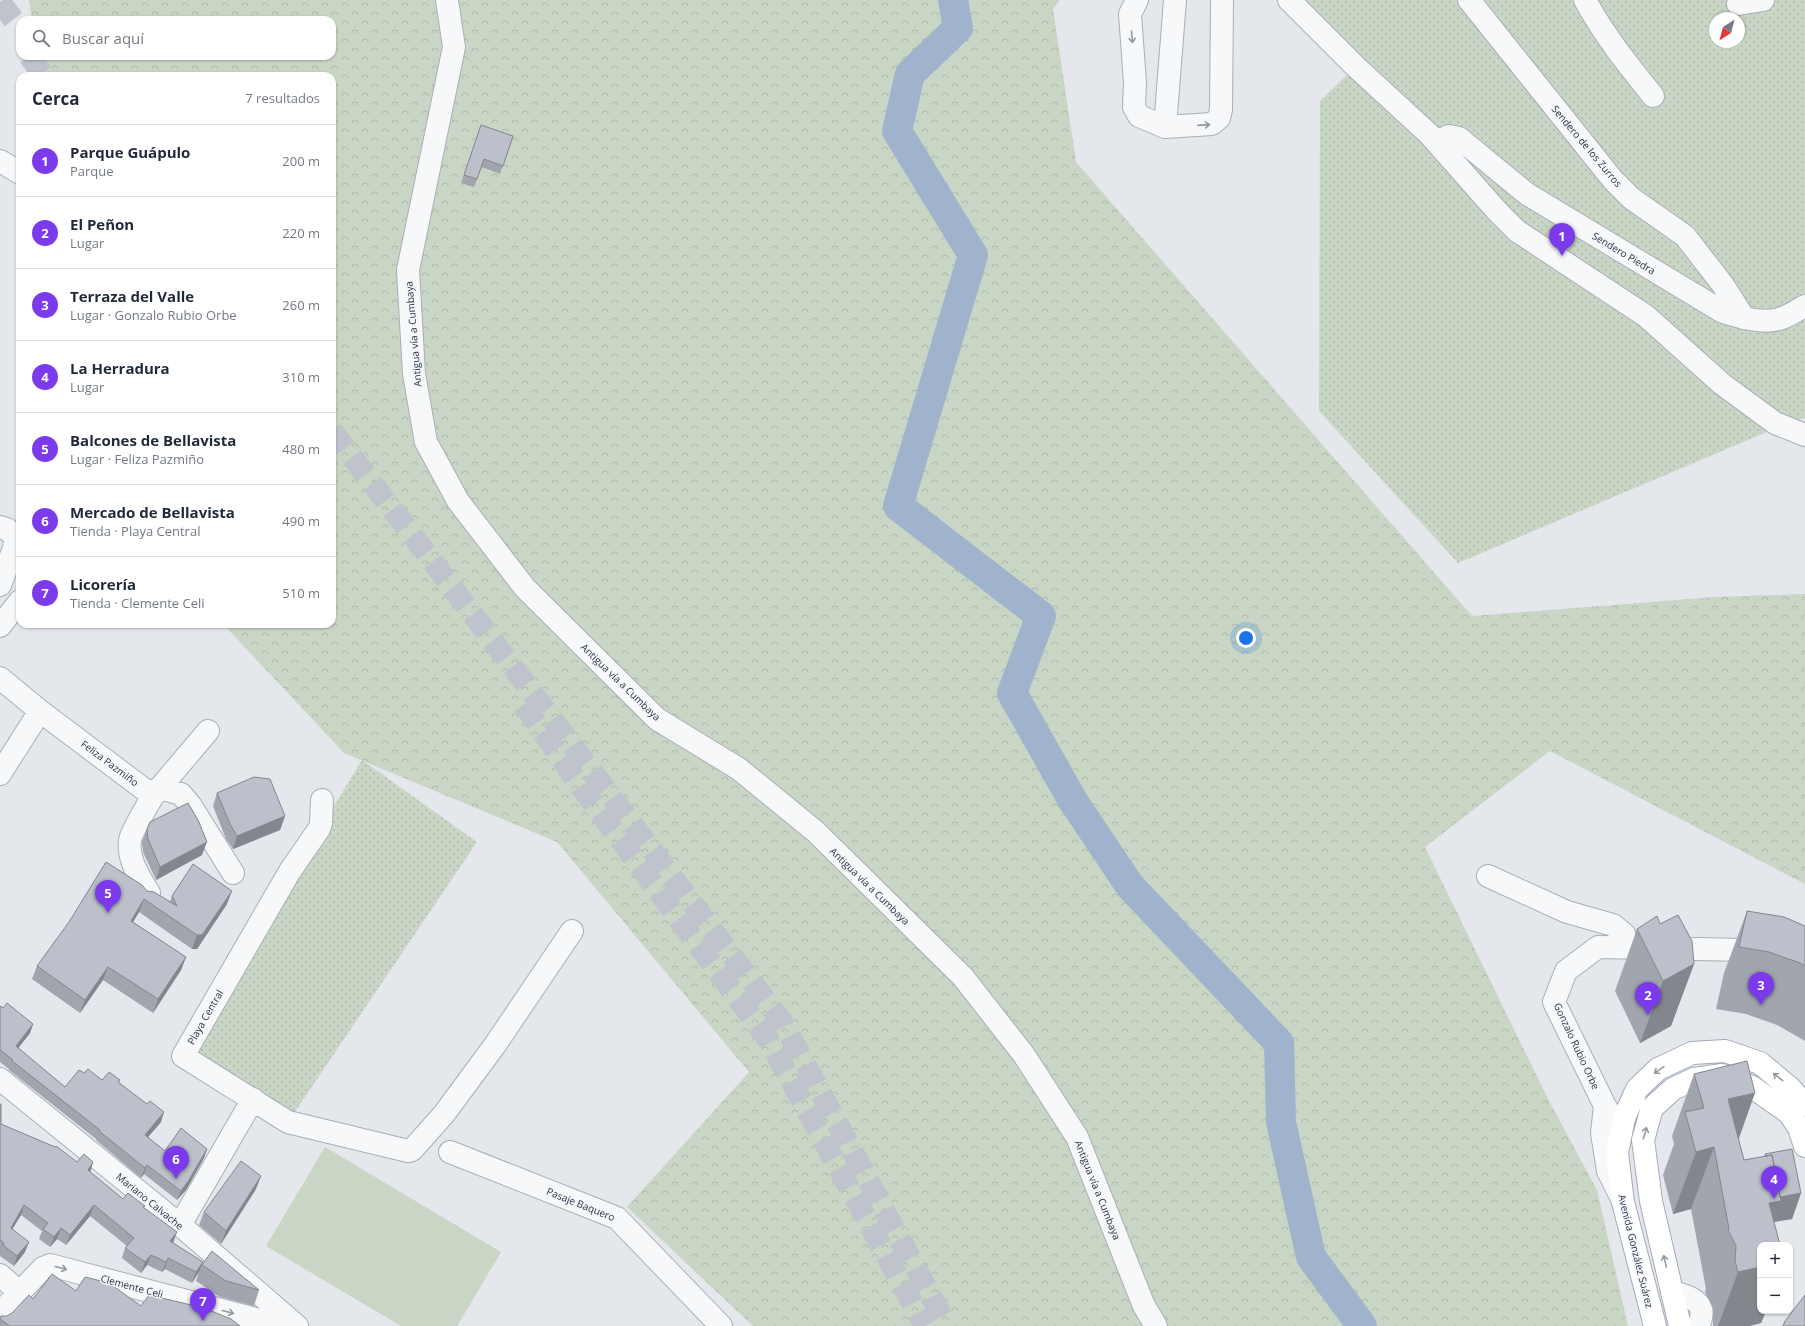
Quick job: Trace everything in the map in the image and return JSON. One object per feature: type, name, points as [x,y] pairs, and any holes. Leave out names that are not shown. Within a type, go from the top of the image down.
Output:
[{"type":"main road","name":"Avenida González Suárez","points":[[1655,1326],[1623,1202],[1617,1153],[1624,1118],[1637,1090],[1658,1069],[1692,1053],[1725,1051],[1760,1063],[1790,1088],[1805,1105]]},
{"type":"main road","points":[[1680,1326],[1651,1200],[1643,1140],[1652,1108],[1673,1089],[1694,1079],[1722,1075],[1752,1087],[1789,1113],[1799,1128],[1805,1146]]},
{"type":"street","name":"Antigua vía a Cumbaya","points":[[447,0],[454,47],[408,270],[414,374],[426,442],[458,501],[531,594],[657,719],[740,769],[816,832],[963,977],[1024,1055],[1077,1137],[1144,1306],[1156,1326]]},
{"type":"street","points":[[1137,0],[1130,14],[1134,107],[1139,116],[1165,127],[1212,124],[1219,118],[1221,110],[1222,0]]},
{"type":"street","points":[[1165,127],[1175,0]]},
{"type":"street","points":[[1289,0],[1355,66],[1436,142],[1497,211],[1517,231],[1646,316],[1722,384],[1775,423],[1805,435]]},
{"type":"street","name":"Sendero de los Zurros","points":[[1469,0],[1613,180],[1632,198],[1685,236],[1723,285],[1744,318]]},
{"type":"street","points":[[1585,0],[1617,52],[1653,96]]},
{"type":"street","points":[[1738,4],[1763,0]]},
{"type":"street","name":"Sendero Piedra","points":[[1436,142],[1449,136],[1459,138],[1527,194],[1558,214],[1724,312],[1744,318],[1779,319],[1805,306]]},
{"type":"street","points":[[0,161],[16,171]]},
{"type":"street","points":[[0,527],[7,529],[15,537],[14,548],[0,585]]},
{"type":"street","points":[[0,626],[16,607]]},
{"type":"street","name":"Feliza Pazmiño","points":[[0,678],[40,711],[156,792]]},
{"type":"street","points":[[0,774],[40,711]]},
{"type":"street","points":[[149,893],[137,872],[131,857],[130,840],[156,792],[208,731]]},
{"type":"street","points":[[156,792],[180,794],[191,806],[233,873]]},
{"type":"street","name":"Playa Central","points":[[253,1098],[183,1056],[290,871],[319,829],[321,823],[322,800]]},
{"type":"street","points":[[1488,876],[1566,912],[1613,925],[1624,934],[1621,947]]},
{"type":"street","points":[[180,1225],[253,1098],[288,1122],[411,1150],[421,1141],[444,1114],[495,1045],[572,931]]},
{"type":"street","name":"Gonzalo Rubio Orbe","points":[[1624,1118],[1619,1119],[1611,1116],[1554,1002],[1566,971],[1598,947],[1746,950],[1805,967]]},
{"type":"street","name":"Mariano Calvache","points":[[0,1079],[180,1225],[297,1326]]},
{"type":"street","points":[[1605,1106],[1602,1133],[1608,1171],[1623,1202]]},
{"type":"street","name":"Pasaje Baquero","points":[[450,1152],[617,1218],[721,1326]]},
{"type":"street","name":"Clemente Celi","points":[[0,1313],[43,1268],[48,1265],[52,1265],[282,1326]]},
{"type":"street","points":[[0,1275],[19,1292]]},
{"type":"street","points":[[1672,1292],[1695,1299],[1699,1305],[1701,1318],[1698,1326]]},
{"type":"green space","points":[[29,0],[1060,0],[1053,9],[1076,162],[1472,616],[1714,597],[1805,594],[1805,884],[1550,751],[1425,847],[1548,1099],[1597,1190],[1628,1326],[753,1326],[627,1207],[749,1072],[557,842],[344,753],[227,628],[336,628],[336,72],[38,72],[36,60],[336,60],[336,16],[31,16]]},
{"type":"green space","points":[[1297,0],[1805,0],[1805,418],[1795,420],[1458,563],[1319,411],[1320,101],[1353,69]]},
{"type":"green space","points":[[362,760],[477,842],[288,1122],[184,1053]]},
{"type":"green space","points":[[325,1147],[501,1252],[457,1326],[401,1326],[266,1246]]},
{"type":"building","points":[[481,125],[513,136],[503,166],[484,159],[477,179],[464,175]]},
{"type":"building","points":[[254,777],[270,779],[285,816],[237,836],[231,826],[217,793]]},
{"type":"building","points":[[188,803],[198,820],[207,842],[160,867],[148,839],[147,829],[150,822]]},
{"type":"building","points":[[106,862],[142,885],[147,891],[154,892],[177,906],[172,896],[193,864],[232,891],[202,935],[197,935],[144,899],[131,921],[186,957],[158,999],[108,967],[85,1000],[37,966],[69,922]]},
{"type":"building","points":[[1747,911],[1784,917],[1805,926],[1805,966],[1769,952],[1739,947]]},
{"type":"building","points":[[1678,915],[1692,941],[1694,964],[1663,981],[1637,929],[1657,916],[1660,924]]},
{"type":"building","points":[[7,1003],[33,1024],[16,1046],[65,1087],[79,1070],[84,1073],[88,1069],[102,1080],[109,1072],[120,1080],[118,1082],[147,1104],[150,1101],[164,1112],[145,1135],[165,1151],[181,1128],[207,1149],[181,1191],[147,1165],[145,1168],[0,1050],[0,1006],[3,1008]]},
{"type":"building","points":[[1747,1061],[1755,1093],[1728,1099],[1744,1160],[1772,1155],[1781,1201],[1769,1203],[1779,1242],[1757,1242],[1757,1268],[1738,1272],[1735,1261],[1736,1246],[1728,1230],[1714,1147],[1696,1152],[1685,1112],[1704,1108],[1694,1074]]},
{"type":"building","points":[[0,1104],[1,1124],[55,1147],[56,1146],[77,1162],[84,1154],[93,1162],[88,1170],[123,1199],[128,1193],[145,1206],[143,1207],[177,1232],[170,1241],[203,1262],[196,1272],[168,1258],[166,1262],[151,1255],[145,1262],[125,1248],[134,1238],[94,1205],[70,1235],[61,1228],[54,1237],[43,1229],[48,1223],[24,1205],[11,1228],[29,1242],[17,1256],[3,1245],[4,1243],[0,1240]]},
{"type":"building","points":[[1792,1149],[1801,1193],[1780,1197],[1772,1155],[1766,1156],[1765,1154]]},
{"type":"building","points":[[241,1161],[261,1176],[226,1231],[204,1212]]},
{"type":"building","points":[[212,1251],[259,1290],[226,1281],[202,1265]]},
{"type":"building","points":[[52,1274],[76,1291],[85,1277],[109,1283],[141,1306],[149,1295],[204,1308],[231,1319],[240,1326],[10,1326],[0,1319],[1,1316],[7,1316],[12,1313],[29,1295],[33,1299]]},
{"type":"building","points":[[1805,1295],[1805,1326],[1783,1326],[1790,1314],[1793,1314],[1793,1311]]},
{"type":"waterway","points":[[953,0],[958,28],[910,74],[897,131],[973,255],[898,506],[1041,616],[1012,693],[1073,801],[1130,886],[1279,1043],[1281,1122],[1311,1257],[1362,1326]]},
{"type":"tunnel","points":[[0,2],[16,23]]},
{"type":"tunnel","points":[[32,60],[41,72]]},
{"type":"tunnel","points":[[336,436],[783,1023],[947,1326]]},
{"type":"tunnel","points":[[524,705],[586,794],[768,1039],[925,1326]]},
{"type":"place","name":"Parque Guápulo","points":[[1562,256]]},
{"type":"place","name":"Balcones de Bellavista","points":[[108,913]]},
{"type":"place","name":"Terraza del Valle","points":[[1761,1005]]},
{"type":"place","name":"El Peñon","points":[[1648,1015]]},
{"type":"place","name":"Mercado de Bellavista","points":[[176,1179]]},
{"type":"place","name":"La Herradura","points":[[1774,1199]]},
{"type":"place","name":"Licorería","points":[[203,1321]]}]
